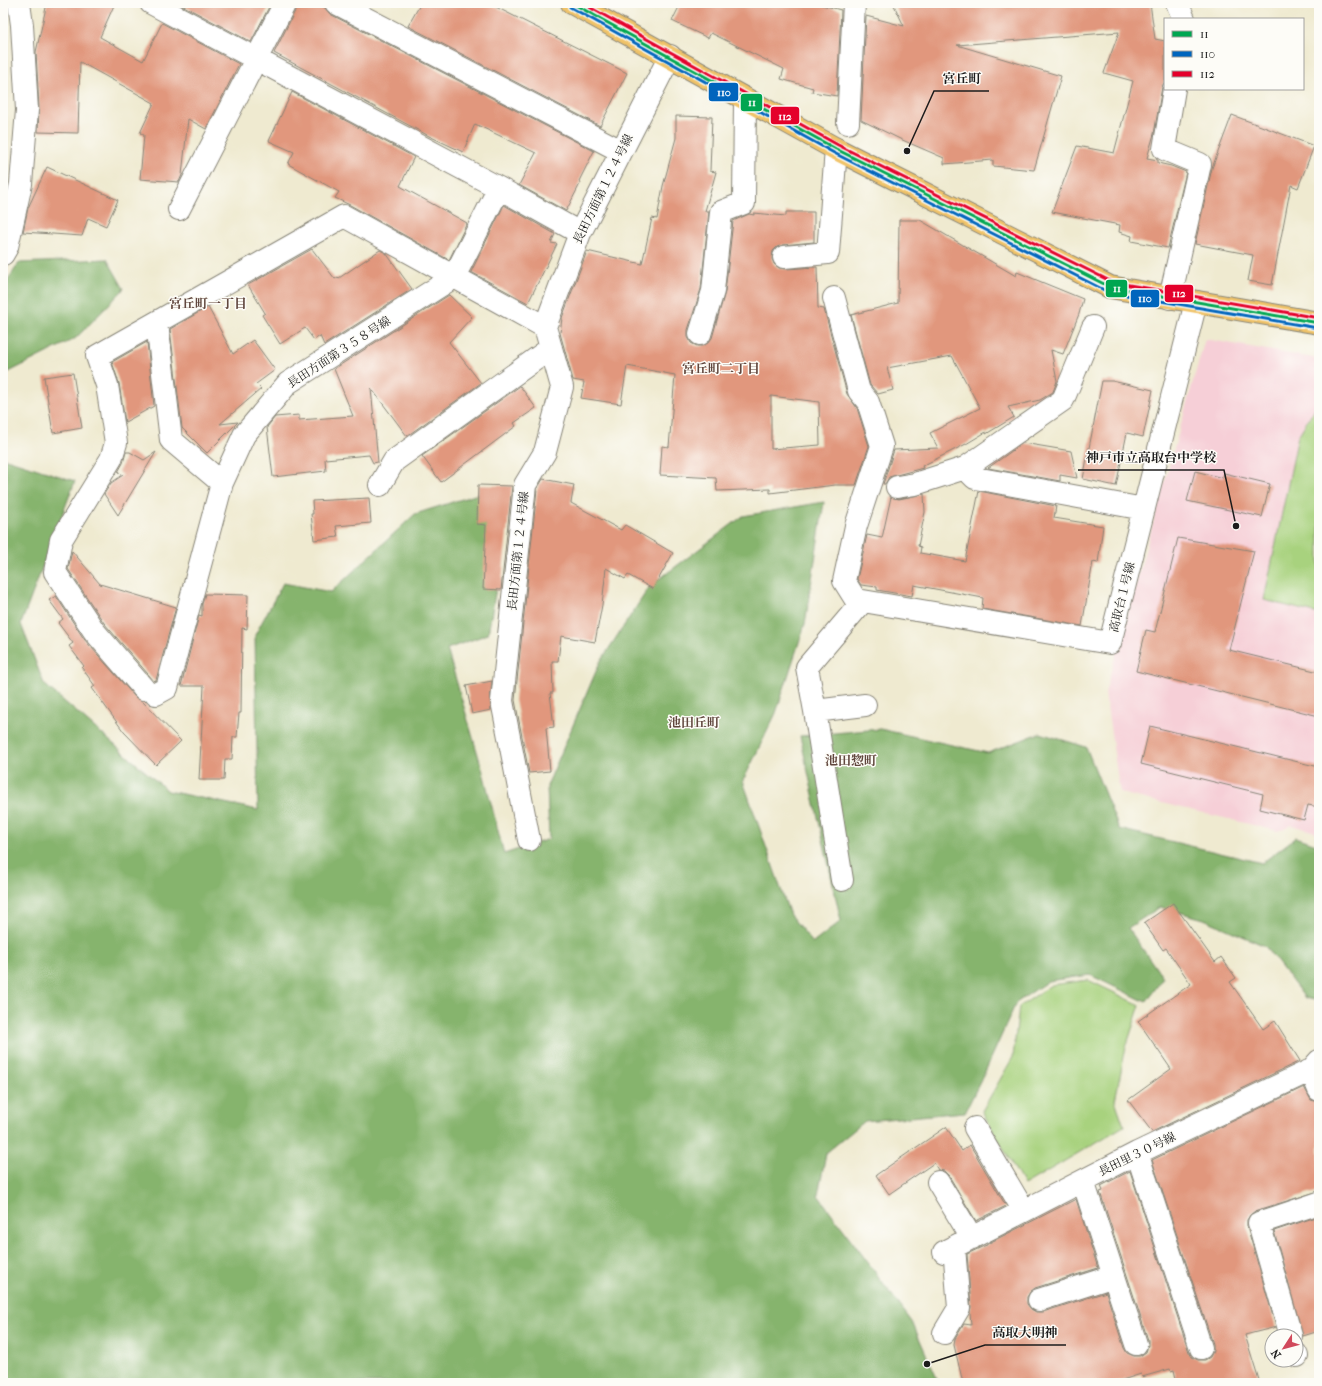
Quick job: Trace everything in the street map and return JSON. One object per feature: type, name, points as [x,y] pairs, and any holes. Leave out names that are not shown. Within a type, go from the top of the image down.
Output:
[{"type":"main road","points":[[572,3],[836,149],[1110,287],[1319,323]]},
{"type":"street","points":[[3,254],[7,247],[21,184],[27,110],[22,25],[19,3]]},
{"type":"street","points":[[151,3],[499,188],[580,233]]},
{"type":"street","points":[[179,209],[285,3]]},
{"type":"street","points":[[336,3],[621,151]]},
{"type":"street","points":[[848,123],[854,3]]},
{"type":"street","points":[[1177,3],[1184,18]]},
{"type":"street","name":"長田方面第１２４号線","points":[[529,840],[502,701],[525,485],[545,452],[562,387],[545,327],[580,233],[670,56]]},
{"type":"street","points":[[1170,298],[1200,164],[1164,149],[1174,90]]},
{"type":"street","points":[[700,334],[713,291],[721,212],[744,203],[745,99]]},
{"type":"street","points":[[784,257],[828,253],[836,149]]},
{"type":"street","points":[[454,277],[499,188]]},
{"type":"street","points":[[222,483],[171,440],[157,323],[344,216],[545,327]]},
{"type":"street","name":"長田方面第３５８号線","points":[[157,323],[97,356],[107,385],[116,443],[111,459],[61,540],[55,572],[94,631],[150,692],[167,688],[222,483],[244,435],[288,383],[454,277]]},
{"type":"street","points":[[834,298],[859,391],[868,402],[882,446],[856,526],[844,581],[859,605],[806,667],[815,711],[842,880]]},
{"type":"street","name":"高取台１号線","points":[[859,605],[863,601],[1110,643],[1196,302]]},
{"type":"street","points":[[897,487],[915,484],[965,468],[1063,400],[1093,328]]},
{"type":"street","points":[[380,484],[394,460],[551,348]]},
{"type":"street","points":[[965,468],[975,478],[1144,509]]},
{"type":"street","points":[[815,711],[865,705]]},
{"type":"street","name":"長田里３０号線","points":[[957,1246],[1137,1153],[1316,1074]]},
{"type":"street","points":[[975,1128],[1024,1211]]},
{"type":"street","points":[[1137,1153],[1201,1348]]},
{"type":"street","points":[[1083,1181],[1136,1344]]},
{"type":"street","points":[[938,1182],[957,1246],[959,1308],[944,1333]]},
{"type":"street","points":[[1289,1328],[1259,1223],[1319,1203]]},
{"type":"street","points":[[1039,1300],[1114,1276]]},
{"type":"shaded area","points":[[1205,339],[1319,359],[1319,833],[1291,825],[1278,831],[1120,793],[1105,693]]},
{"type":"green space","points":[[107,259],[124,289],[76,338],[3,375],[3,287],[19,263]]},
{"type":"green space","points":[[1319,402],[1319,614],[1264,600],[1298,436]]},
{"type":"green space","points":[[3,458],[75,481],[21,624],[44,684],[168,791],[258,810],[255,635],[283,583],[331,592],[415,514],[478,494],[505,537],[488,634],[447,649],[483,772],[504,854],[549,839],[547,786],[600,662],[650,586],[743,516],[824,502],[805,624],[776,713],[743,781],[790,915],[813,943],[841,921],[800,736],[880,729],[988,753],[1040,733],[1086,747],[1119,829],[1262,863],[1296,837],[1319,845],[1319,1001],[1305,998],[1265,946],[1204,919],[1160,907],[1128,928],[1163,978],[1146,1002],[1090,975],[1048,981],[1016,1003],[965,1112],[865,1121],[826,1153],[818,1195],[912,1322],[939,1383],[3,1383]]},
{"type":"green space","points":[[1088,980],[1140,1005],[1126,1047],[1115,1100],[1124,1126],[1024,1185],[982,1111],[1013,1057],[1019,1007],[1051,985]]},
{"type":"building","points":[[47,3],[115,3],[100,37],[143,61],[162,23],[239,64],[206,129],[188,119],[182,175],[179,182],[140,179],[144,135],[140,133],[154,103],[80,62],[78,133],[38,132],[39,109],[36,52]]},
{"type":"building","points":[[178,3],[271,3],[251,42]]},
{"type":"building","points":[[297,3],[316,3],[325,8],[330,14],[594,151],[579,181],[581,182],[566,211],[519,185],[536,153],[475,124],[463,152],[429,136],[274,53],[296,9]]},
{"type":"building","points":[[421,3],[488,3],[627,73],[600,126],[408,26]]},
{"type":"building","points":[[681,3],[814,3],[841,10],[837,96],[812,92],[813,88],[781,79],[784,69],[711,33],[708,38],[672,21]]},
{"type":"building","points":[[893,3],[1150,3],[1155,39],[1164,41],[1164,83],[1154,134],[1147,158],[1158,160],[1158,163],[1186,172],[1168,248],[1131,241],[1132,236],[1119,232],[1120,225],[1052,212],[1077,146],[1114,153],[1133,81],[1104,73],[1119,32],[957,45],[1061,76],[1034,170],[993,166],[993,160],[944,164],[944,158],[861,120],[866,16],[904,26]]},
{"type":"building","points":[[292,92],[414,157],[400,186],[467,223],[449,260],[335,198],[339,192],[288,164],[294,152],[269,141]]},
{"type":"building","points":[[1232,115],[1314,146],[1298,188],[1291,185],[1272,285],[1248,281],[1253,255],[1195,244],[1212,168]]},
{"type":"building","points":[[676,116],[712,117],[710,171],[716,172],[705,211],[709,211],[701,289],[688,330],[688,337],[691,343],[697,346],[702,346],[708,343],[712,338],[725,292],[733,221],[749,214],[754,215],[754,213],[786,216],[786,212],[814,212],[814,242],[777,247],[773,251],[772,259],[774,264],[779,268],[817,267],[818,308],[824,309],[847,394],[857,408],[869,446],[856,485],[835,485],[770,493],[770,489],[717,491],[716,478],[660,475],[662,446],[669,447],[675,375],[627,366],[621,404],[581,398],[584,382],[573,380],[560,333],[562,318],[587,251],[642,264],[652,218],[657,219],[663,186],[676,138]],"holes":[[[771,396],[819,402],[820,445],[771,449]]]},
{"type":"building","points":[[47,167],[118,200],[106,226],[88,218],[82,236],[23,232],[28,208]]},
{"type":"building","points":[[504,205],[555,234],[551,243],[557,244],[528,303],[471,272]]},
{"type":"building","points":[[899,220],[920,220],[1016,276],[1017,272],[1083,299],[1079,314],[1063,354],[1051,350],[1057,381],[1053,392],[1040,400],[1008,407],[1014,417],[986,434],[986,432],[966,444],[922,466],[923,468],[889,477],[885,484],[883,484],[894,450],[938,448],[930,433],[980,408],[952,356],[887,368],[893,390],[878,394],[870,385],[851,315],[898,303]]},
{"type":"building","points":[[312,249],[335,279],[338,277],[339,278],[380,250],[386,253],[412,289],[324,345],[320,336],[314,340],[305,328],[280,344],[262,315],[265,313],[248,285]]},
{"type":"building","points":[[449,295],[472,317],[449,342],[481,383],[407,436],[371,388],[378,462],[373,463],[369,455],[325,459],[326,471],[273,477],[267,427],[275,417],[299,415],[299,420],[353,416],[334,369]]},
{"type":"building","points":[[208,307],[233,354],[253,340],[275,370],[256,384],[261,389],[220,424],[238,422],[207,453],[182,428],[170,329]]},
{"type":"building","points":[[147,342],[154,406],[125,422],[119,383],[112,362]]},
{"type":"building","points":[[73,373],[82,428],[53,433],[44,377]]},
{"type":"building","points":[[1102,381],[1112,381],[1153,390],[1143,437],[1127,433],[1116,486],[1083,479]]},
{"type":"building","points":[[520,386],[536,408],[514,423],[516,426],[441,482],[422,456]]},
{"type":"building","points":[[1023,443],[1071,451],[1077,478],[1060,475],[1060,481],[988,468]]},
{"type":"building","points":[[126,452],[130,452],[144,460],[156,452],[118,515],[104,494],[111,483],[123,475],[118,472],[123,463]]},
{"type":"building","points":[[1195,471],[1223,478],[1224,473],[1270,484],[1262,517],[1187,501]]},
{"type":"building","points":[[543,479],[574,485],[571,503],[621,530],[625,525],[673,553],[653,589],[628,575],[625,579],[606,568],[602,605],[595,642],[561,636],[558,661],[552,661],[553,693],[550,693],[554,727],[546,728],[550,771],[529,773],[515,700],[537,489]]},
{"type":"building","points":[[478,485],[512,486],[501,590],[483,589],[486,525],[477,524]]},
{"type":"building","points":[[979,491],[1056,506],[1054,518],[1103,526],[1098,563],[1093,562],[1082,626],[982,609],[983,598],[914,585],[912,596],[877,590],[877,587],[861,585],[857,579],[867,535],[882,538],[891,497],[899,499],[924,494],[925,512],[918,546],[921,547],[920,553],[965,561]]},
{"type":"building","points":[[369,498],[371,523],[336,526],[338,537],[314,540],[311,514],[313,514],[312,501]]},
{"type":"building","points":[[1178,538],[1254,551],[1229,650],[1319,672],[1319,716],[1136,671],[1146,630],[1155,632]]},
{"type":"building","points":[[72,551],[100,584],[176,607],[156,680],[154,681],[104,623],[68,569]]},
{"type":"building","points":[[205,594],[248,595],[247,629],[242,628],[241,713],[239,713],[237,737],[233,737],[232,759],[225,759],[224,780],[199,780],[204,686],[181,686],[199,615],[202,616],[202,604]]},
{"type":"building","points":[[56,596],[84,639],[135,697],[142,701],[181,741],[156,765],[124,732],[92,688],[95,686],[82,668],[84,666],[69,646],[73,643],[58,623],[63,619],[49,600]]},
{"type":"building","points":[[492,681],[490,700],[491,710],[472,714],[466,686]]},
{"type":"building","points":[[1150,726],[1319,767],[1319,807],[1308,805],[1304,820],[1260,809],[1263,794],[1141,764]]},
{"type":"building","points":[[1173,903],[1215,962],[1221,957],[1236,978],[1230,982],[1263,1029],[1275,1021],[1300,1061],[1152,1132],[1128,1100],[1171,1069],[1138,1021],[1191,984],[1166,948],[1163,950],[1144,923]]},
{"type":"building","points":[[1304,1087],[1311,1100],[1319,1102],[1319,1191],[1255,1211],[1247,1220],[1247,1226],[1276,1327],[1264,1328],[1264,1330],[1245,1335],[1260,1383],[1177,1383],[1174,1370],[1171,1371],[1170,1369],[1142,1377],[1141,1374],[1113,1383],[963,1383],[954,1345],[955,1339],[964,1324],[971,1325],[967,1254],[1076,1199],[1098,1268],[1035,1288],[1027,1297],[1027,1304],[1036,1312],[1043,1312],[1106,1292],[1124,1348],[1127,1353],[1134,1356],[1140,1356],[1146,1352],[1148,1340],[1100,1192],[1103,1191],[1101,1186],[1130,1171],[1189,1352],[1192,1357],[1198,1360],[1205,1360],[1210,1357],[1213,1351],[1213,1344],[1152,1160]]},
{"type":"building","points":[[946,1127],[962,1151],[970,1145],[1006,1206],[976,1221],[949,1176],[944,1171],[938,1170],[934,1163],[889,1194],[876,1175]]},
{"type":"building","points":[[1319,1216],[1319,1331],[1304,1336],[1304,1328],[1301,1328],[1274,1231]]},
{"type":"transit line","name":"11","points":[[572,3],[836,149],[1110,287],[1319,323]]},
{"type":"transit line","name":"112","points":[[582,3],[838,145],[1112,282],[1319,318]]},
{"type":"transit line","name":"110","points":[[570,7],[834,153],[1108,292],[1318,328]]},
{"type":"place","name":"宮丘町","points":[[907,151]]},
{"type":"place","name":"神戸市立高取台中学校","points":[[1236,526]]},
{"type":"place","name":"高取大明神","points":[[927,1364]]},
{"type":"district","name":"宮丘町一丁目","points":[[208,303]]},
{"type":"district","name":"宮丘町二丁目","points":[[721,368]]},
{"type":"district","name":"池田丘町","points":[[694,722]]},
{"type":"district","name":"池田惣町","points":[[851,760]]}]
